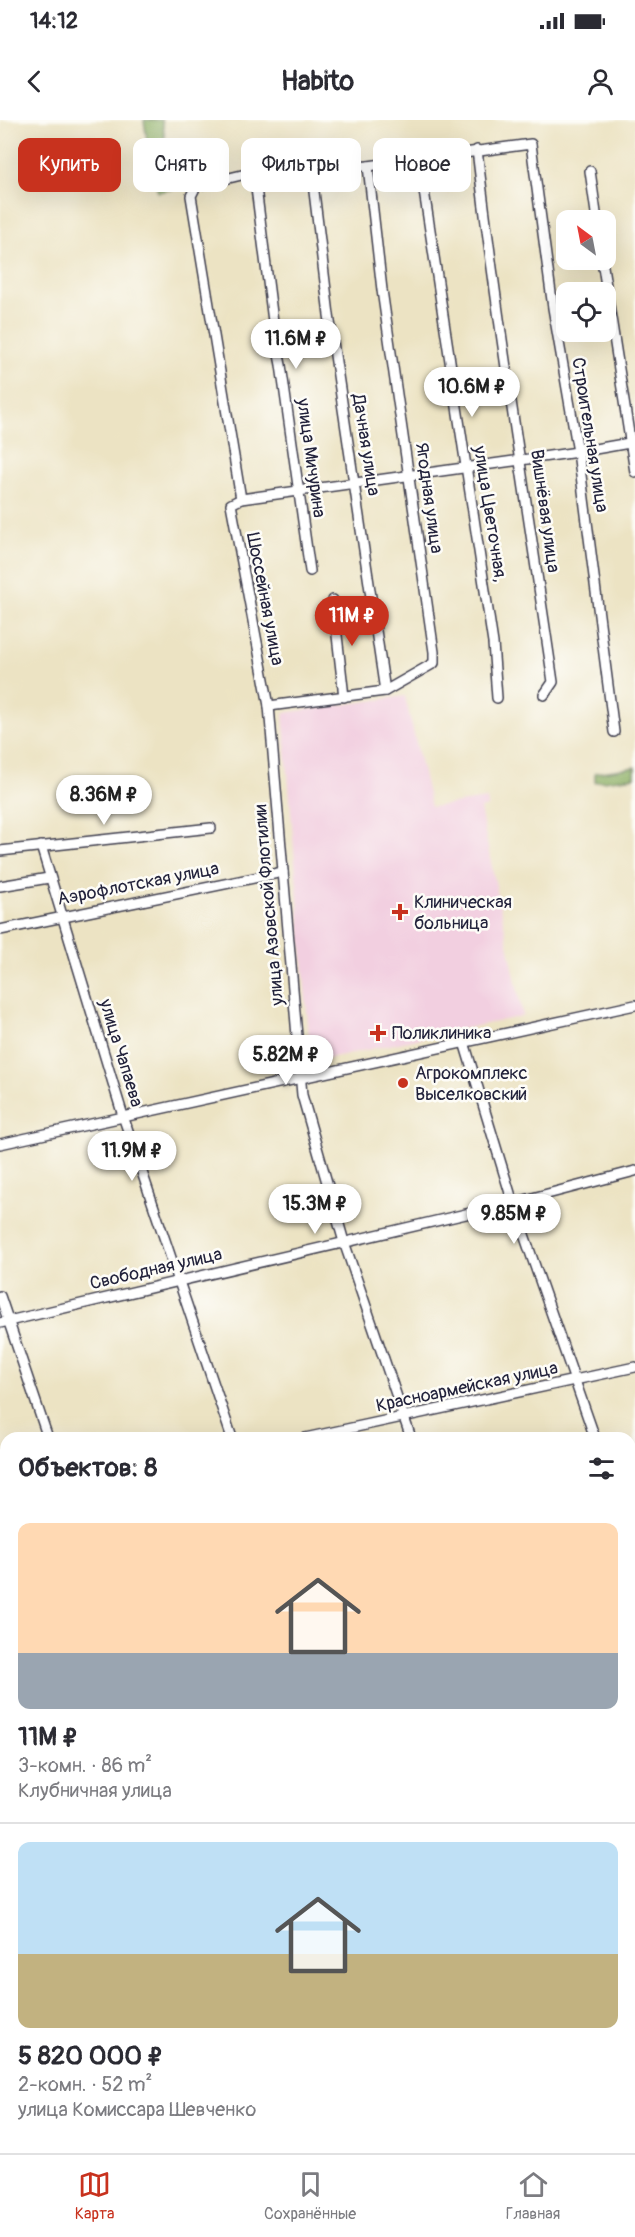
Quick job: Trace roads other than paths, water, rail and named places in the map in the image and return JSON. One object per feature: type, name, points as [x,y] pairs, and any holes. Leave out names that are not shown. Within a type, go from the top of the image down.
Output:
[{"type":"street","name":"Шоссейная улица","points":[[471,151],[531,144]]},
{"type":"street","name":"Строительная улица","points":[[531,144],[553,308],[578,452],[614,732]]},
{"type":"street","name":"Вишнёвая улица","points":[[477,150],[494,289],[553,681],[544,695]]},
{"type":"street","name":"Шоссейная улица","points":[[361,166],[373,165]]},
{"type":"street","name":"Ягодная улица","points":[[269,709],[385,691],[434,663],[382,290],[368,166]]},
{"type":"street","points":[[590,171],[596,210]]},
{"type":"street","name":"Шоссейная улица","points":[[241,175],[196,186],[191,196],[241,499],[231,504],[269,709]]},
{"type":"street","name":"улица Мичурина","points":[[257,192],[274,329],[310,571]]},
{"type":"street","name":"Дачная улица","points":[[314,192],[329,315],[385,691]]},
{"type":"street","name":"улица Цветочная,","points":[[424,192],[493,643],[497,698]]},
{"type":"street","points":[[604,270],[633,442],[635,472]]},
{"type":"street","points":[[241,499],[578,452],[633,442]]},
{"type":"street","points":[[333,600],[344,697]]},
{"type":"street","name":"улица Азовской Флотилии","points":[[269,709],[302,1095],[344,1242],[409,1432]]},
{"type":"street","points":[[0,851],[211,828]]},
{"type":"street","name":"улица Чапаева","points":[[41,846],[123,1116],[230,1432]]},
{"type":"street","name":"Аэрофлотская улица","points":[[0,930],[283,872]]},
{"type":"street","points":[[0,886],[49,878]]},
{"type":"street","points":[[0,1144],[635,1005]]},
{"type":"street","points":[[464,1042],[513,1203],[593,1432]]},
{"type":"street","name":"Свободная улица","points":[[4,1322],[513,1203],[635,1171]]},
{"type":"street","points":[[0,1296],[4,1322],[46,1432]]},
{"type":"street","name":"Красноармейская улица","points":[[332,1432],[635,1367]]},
{"type":"place","name":"Клиническая больница","points":[[400,912]]},
{"type":"place","name":"Поликлиника","points":[[378,1033]]},
{"type":"place","name":"Агрокомплекс Выселковский","points":[[403,1083]]}]
